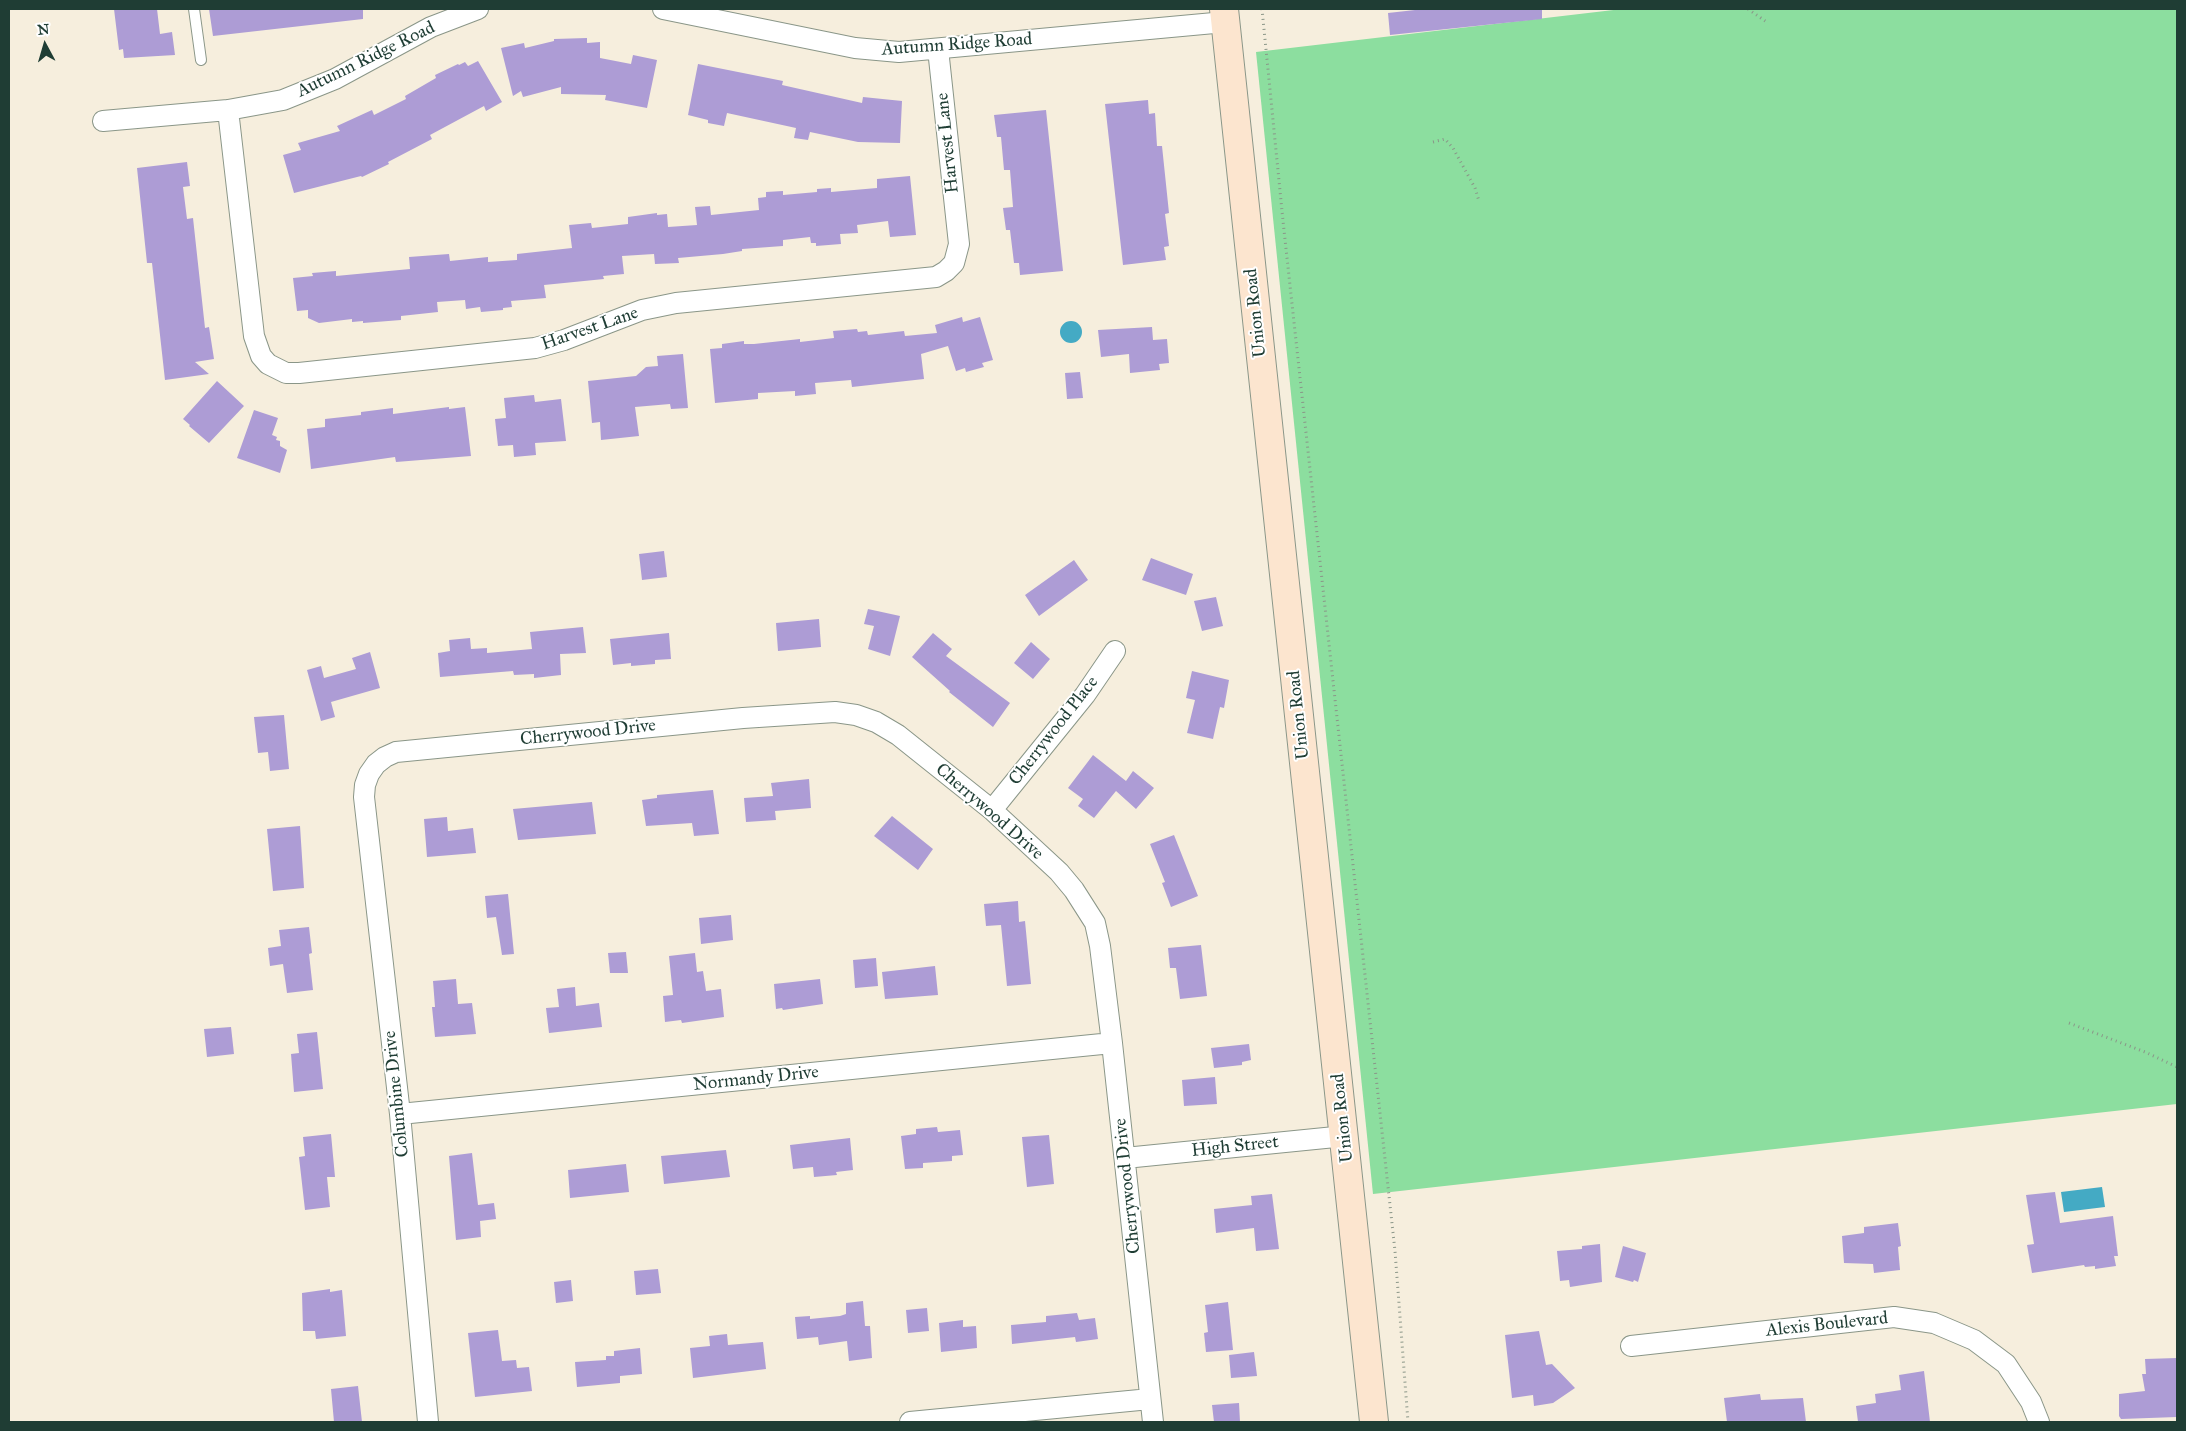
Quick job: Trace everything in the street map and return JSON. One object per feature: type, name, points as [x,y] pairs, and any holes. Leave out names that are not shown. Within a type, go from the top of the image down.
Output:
[{"type":"main road","name":"Union Road","points":[[1224,15],[1374,1422]]},
{"type":"street","name":"Autumn Ridge Road","points":[[662,9],[876,52],[938,49],[1224,15]]},
{"type":"street","name":"Autumn Ridge Road","points":[[103,121],[228,110],[259,105],[300,94],[335,79],[431,27],[474,10]]},
{"type":"street","name":"Harvest Lane","points":[[228,110],[255,341],[261,356],[268,364],[286,373],[299,373],[535,348],[564,340],[642,310],[676,303],[936,277],[954,263],[959,244],[938,49]]},
{"type":"street","name":"Cherrywood Place","points":[[992,810],[1085,695],[1115,651]]},
{"type":"street","name":"Cherrywood Drive","points":[[372,769],[385,757],[396,752],[743,718],[835,712],[856,715],[876,722],[898,735],[992,810],[1059,872],[1074,890],[1094,923],[1100,946],[1112,1043],[1153,1422]]},
{"type":"street","name":"Columbine Drive","points":[[372,769],[365,785],[364,797],[400,1114],[428,1422]]},
{"type":"street","name":"Normandy Drive","points":[[400,1114],[1112,1043]]},
{"type":"street","name":"High Street","points":[[1125,1158],[1345,1136]]},
{"type":"street","name":"Alexis Boulevard","points":[[1631,1346],[1894,1317],[1934,1323],[1974,1340],[2006,1364],[2031,1402],[2039,1422]]},
{"type":"street","points":[[910,1422],[1150,1400]]},
{"type":"lane","points":[[194,9],[200,60]]},
{"type":"path","points":[[1262,9],[1394,1241],[1408,1422]]},
{"type":"path","points":[[1748,9],[1768,23]]},
{"type":"path","points":[[1433,142],[1445,139],[1453,148],[1475,188],[1479,201]]},
{"type":"path","points":[[2069,1023],[2145,1052],[2177,1067]]},
{"type":"green space","points":[[1622,9],[2177,9],[2177,1104],[1373,1194],[1256,52]]},
{"type":"water","points":[[1067,321],[1075,321],[1082,328],[1082,336],[1075,343],[1067,343],[1060,336],[1060,328]]},
{"type":"water","points":[[2102,1187],[2105,1207],[2064,1212],[2061,1192]]},
{"type":"building","points":[[114,9],[157,9],[160,34],[172,32],[175,55],[124,58],[123,49],[119,50]]},
{"type":"building","points":[[209,9],[363,9],[363,19],[213,36]]},
{"type":"building","points":[[1424,9],[1542,9],[1542,19],[1390,35],[1388,13]]},
{"type":"building","points":[[587,38],[587,43],[600,42],[600,58],[631,64],[633,55],[657,60],[647,108],[605,100],[606,95],[561,94],[561,87],[523,97],[521,91],[513,96],[501,48],[524,43],[525,48],[554,41],[554,39]]},
{"type":"building","points":[[478,61],[502,102],[486,111],[484,106],[430,135],[432,139],[362,177],[294,193],[283,155],[301,150],[298,143],[340,131],[337,126],[372,110],[374,115],[406,99],[405,96],[436,78],[435,75],[458,64],[465,62],[468,66]]},
{"type":"building","points":[[698,64],[783,81],[782,85],[862,103],[863,97],[902,101],[900,143],[858,142],[810,132],[808,140],[794,138],[796,128],[727,113],[724,126],[708,123],[708,120],[688,115]]},
{"type":"building","points":[[1148,100],[1149,114],[1155,113],[1157,146],[1162,146],[1169,213],[1165,214],[1169,246],[1164,247],[1166,260],[1123,265],[1105,104]]},
{"type":"building","points":[[1046,110],[1063,271],[1020,275],[1019,263],[1014,263],[1010,230],[1006,230],[1003,208],[1013,207],[1010,170],[1004,170],[1001,137],[997,137],[994,115]]},
{"type":"building","points":[[187,162],[190,186],[183,187],[187,219],[193,218],[205,328],[209,327],[214,359],[195,362],[209,374],[165,380],[152,263],[147,263],[137,168]]},
{"type":"building","points":[[910,176],[916,235],[890,237],[888,221],[857,225],[858,233],[840,234],[841,244],[816,246],[816,243],[811,243],[810,237],[783,240],[783,246],[742,249],[742,251],[723,254],[678,258],[679,263],[655,264],[654,254],[622,256],[624,274],[603,276],[604,279],[544,285],[546,298],[511,301],[512,307],[503,308],[503,310],[481,312],[480,307],[466,309],[465,300],[437,302],[438,312],[401,316],[401,320],[363,323],[363,321],[352,322],[352,319],[319,323],[308,318],[308,310],[297,311],[293,278],[313,276],[312,273],[336,271],[336,276],[410,269],[409,257],[449,254],[450,261],[488,257],[488,262],[517,260],[517,254],[572,248],[569,225],[591,223],[592,228],[628,224],[628,217],[657,213],[657,215],[667,214],[668,227],[697,225],[695,207],[710,206],[711,215],[759,210],[758,198],[766,197],[766,192],[783,191],[783,195],[817,192],[817,189],[831,188],[831,192],[877,188],[877,179]]},
{"type":"building","points":[[962,317],[963,322],[980,317],[993,360],[982,363],[984,367],[966,372],[965,368],[956,371],[948,346],[921,354],[924,379],[852,387],[851,380],[815,383],[816,394],[795,396],[795,391],[758,393],[758,399],[715,403],[710,349],[722,348],[722,344],[744,341],[744,344],[754,344],[800,339],[800,342],[834,338],[833,331],[857,329],[858,332],[867,331],[868,335],[904,331],[905,336],[937,333],[935,325]]},
{"type":"building","points":[[1152,327],[1153,340],[1167,339],[1169,363],[1159,364],[1160,370],[1130,373],[1129,354],[1101,357],[1098,330]]},
{"type":"building","points":[[683,354],[688,408],[671,409],[670,404],[635,407],[639,436],[601,440],[600,422],[592,423],[588,381],[636,376],[646,367],[658,366],[657,356]]},
{"type":"building","points":[[1080,372],[1083,398],[1067,399],[1065,373]]},
{"type":"building","points":[[217,381],[244,406],[209,443],[183,419]]},
{"type":"building","points":[[534,395],[535,402],[561,399],[566,441],[535,443],[536,455],[514,457],[513,445],[498,446],[495,419],[506,418],[504,398]]},
{"type":"building","points":[[449,407],[449,409],[465,407],[471,456],[396,462],[395,457],[311,469],[307,429],[325,427],[325,419],[361,415],[361,412],[393,408],[393,414]]},
{"type":"building","points":[[254,410],[278,418],[272,435],[277,437],[276,440],[280,441],[280,446],[287,450],[280,473],[237,458]]},
{"type":"building","points":[[664,551],[667,577],[642,580],[639,554]]},
{"type":"building","points":[[1151,558],[1193,574],[1186,595],[1142,580]]},
{"type":"building","points":[[1074,560],[1088,580],[1039,616],[1025,595]]},
{"type":"building","points":[[1216,597],[1223,626],[1202,631],[1194,601]]},
{"type":"building","points":[[868,609],[900,616],[890,656],[868,649],[874,626],[864,624]]},
{"type":"building","points":[[819,619],[821,647],[778,651],[776,623]]},
{"type":"building","points":[[583,627],[586,653],[560,654],[561,675],[534,678],[534,674],[514,675],[513,671],[440,677],[438,653],[450,651],[449,640],[470,638],[471,649],[487,648],[487,653],[532,649],[530,632]]},
{"type":"building","points":[[669,633],[671,659],[655,660],[655,664],[631,666],[631,663],[613,665],[610,639]]},
{"type":"building","points":[[933,633],[952,649],[946,656],[1010,703],[993,727],[949,692],[912,657]]},
{"type":"building","points":[[1031,642],[1050,659],[1033,679],[1014,663]]},
{"type":"building","points":[[370,652],[380,688],[331,702],[335,717],[321,721],[307,670],[321,666],[324,678],[356,669],[352,658]]},
{"type":"building","points":[[1192,671],[1229,680],[1224,708],[1220,707],[1213,739],[1187,733],[1195,700],[1186,698]]},
{"type":"building","points":[[284,715],[289,769],[270,771],[268,752],[258,753],[254,717]]},
{"type":"building","points":[[1093,755],[1126,781],[1133,771],[1154,788],[1136,809],[1116,791],[1094,818],[1078,806],[1083,799],[1068,788]]},
{"type":"building","points":[[809,779],[811,808],[775,811],[776,820],[746,822],[744,798],[773,796],[771,783]]},
{"type":"building","points":[[713,790],[719,834],[694,836],[692,823],[646,826],[642,800],[657,798],[657,795]]},
{"type":"building","points":[[592,802],[596,834],[518,840],[513,809]]},
{"type":"building","points":[[892,816],[933,849],[918,870],[874,836]]},
{"type":"building","points":[[447,817],[448,831],[473,828],[476,853],[427,857],[424,819]]},
{"type":"building","points":[[300,826],[304,888],[273,891],[267,829]]},
{"type":"building","points":[[1174,835],[1198,896],[1171,907],[1162,883],[1165,882],[1150,844]]},
{"type":"building","points":[[508,894],[514,954],[502,955],[496,917],[487,918],[485,896]]},
{"type":"building","points":[[1018,901],[1019,922],[1025,921],[1031,984],[1007,986],[1001,925],[986,926],[984,904]]},
{"type":"building","points":[[731,915],[733,940],[701,944],[699,918]]},
{"type":"building","points":[[309,927],[312,953],[309,954],[313,990],[287,993],[283,964],[270,966],[268,948],[281,946],[279,930]]},
{"type":"building","points":[[1201,945],[1207,996],[1180,999],[1176,968],[1170,968],[1168,948]]},
{"type":"building","points":[[626,952],[628,973],[610,973],[608,953]]},
{"type":"building","points":[[695,953],[697,972],[703,971],[706,991],[721,989],[724,1017],[682,1023],[681,1020],[665,1022],[663,996],[673,995],[669,956]]},
{"type":"building","points":[[876,958],[878,986],[855,988],[853,960]]},
{"type":"building","points":[[935,966],[938,995],[885,999],[882,972]]},
{"type":"building","points":[[456,979],[458,1004],[472,1003],[476,1034],[435,1037],[432,1007],[435,1007],[433,981]]},
{"type":"building","points":[[820,979],[823,1004],[783,1010],[782,1008],[776,1009],[774,984]]},
{"type":"building","points":[[575,987],[576,1006],[599,1003],[602,1027],[549,1033],[546,1008],[559,1007],[557,989]]},
{"type":"building","points":[[231,1027],[234,1054],[207,1057],[204,1029]]},
{"type":"building","points":[[317,1032],[323,1089],[294,1092],[291,1054],[299,1053],[297,1034]]},
{"type":"building","points":[[1249,1044],[1251,1060],[1242,1062],[1242,1065],[1214,1068],[1211,1048]]},
{"type":"building","points":[[1215,1077],[1217,1104],[1184,1106],[1182,1080]]},
{"type":"building","points":[[937,1127],[938,1132],[960,1130],[963,1155],[952,1156],[952,1161],[923,1163],[923,1168],[905,1169],[901,1136],[916,1134],[916,1129]]},
{"type":"building","points":[[331,1134],[335,1177],[327,1177],[330,1207],[305,1210],[299,1157],[305,1156],[303,1137]]},
{"type":"building","points":[[1049,1135],[1054,1184],[1027,1187],[1022,1137]]},
{"type":"building","points":[[850,1138],[853,1170],[836,1172],[837,1175],[814,1177],[813,1167],[793,1169],[790,1145]]},
{"type":"building","points":[[726,1150],[730,1177],[664,1184],[661,1156]]},
{"type":"building","points":[[472,1153],[478,1205],[494,1203],[496,1219],[480,1221],[481,1237],[456,1240],[449,1156]]},
{"type":"building","points":[[626,1164],[629,1192],[570,1198],[568,1170]]},
{"type":"building","points":[[2055,1192],[2060,1223],[2113,1216],[2118,1256],[2114,1256],[2116,1266],[2095,1269],[2095,1266],[2085,1267],[2084,1265],[2032,1273],[2027,1245],[2034,1244],[2026,1195]]},
{"type":"building","points":[[1272,1194],[1279,1249],[1256,1251],[1254,1228],[1216,1233],[1214,1209],[1252,1205],[1251,1196]]},
{"type":"building","points":[[1898,1223],[1901,1246],[1898,1247],[1900,1270],[1874,1273],[1873,1264],[1844,1263],[1842,1236],[1864,1233],[1864,1227]]},
{"type":"building","points":[[1600,1244],[1602,1282],[1570,1287],[1569,1280],[1560,1281],[1557,1251],[1582,1249],[1582,1246]]},
{"type":"building","points":[[1623,1246],[1646,1253],[1638,1282],[1615,1277]]},
{"type":"building","points":[[658,1269],[661,1293],[636,1295],[634,1271]]},
{"type":"building","points":[[571,1280],[573,1301],[556,1303],[554,1282]]},
{"type":"building","points":[[330,1289],[330,1292],[342,1290],[346,1336],[316,1339],[315,1331],[303,1331],[302,1293]]},
{"type":"building","points":[[863,1301],[865,1326],[870,1326],[872,1358],[849,1361],[847,1341],[819,1345],[818,1337],[797,1339],[795,1317],[810,1316],[810,1319],[840,1316],[846,1314],[846,1303]]},
{"type":"building","points":[[1228,1302],[1233,1350],[1206,1352],[1204,1333],[1208,1332],[1205,1305]]},
{"type":"building","points":[[927,1308],[929,1331],[908,1333],[906,1310]]},
{"type":"building","points":[[1077,1313],[1079,1320],[1095,1318],[1098,1339],[1076,1342],[1075,1337],[1012,1344],[1011,1325],[1046,1322],[1046,1316]]},
{"type":"building","points":[[963,1320],[963,1327],[976,1326],[977,1348],[941,1352],[939,1323]]},
{"type":"building","points":[[498,1330],[502,1361],[516,1360],[517,1368],[529,1367],[532,1391],[475,1397],[468,1333]]},
{"type":"building","points":[[1539,1331],[1546,1365],[1552,1364],[1575,1388],[1553,1403],[1534,1406],[1533,1395],[1512,1398],[1505,1335]]},
{"type":"building","points":[[727,1334],[728,1345],[763,1342],[766,1369],[693,1378],[690,1348],[710,1346],[709,1336]]},
{"type":"building","points":[[640,1348],[642,1374],[620,1376],[620,1383],[577,1387],[575,1362],[606,1360],[606,1356],[614,1356],[614,1351]]},
{"type":"building","points":[[1254,1352],[1257,1376],[1231,1378],[1229,1355]]},
{"type":"building","points":[[2177,1358],[2177,1417],[2121,1419],[2119,1416],[2119,1394],[2145,1391],[2142,1374],[2146,1374],[2145,1359]]},
{"type":"building","points":[[1924,1371],[1930,1422],[1858,1422],[1856,1406],[1876,1403],[1875,1394],[1901,1390],[1899,1375]]},
{"type":"building","points":[[358,1386],[362,1422],[334,1422],[331,1389]]},
{"type":"building","points":[[1760,1394],[1761,1400],[1803,1398],[1806,1422],[1727,1422],[1724,1398]]},
{"type":"building","points":[[1239,1403],[1240,1422],[1214,1422],[1212,1405]]}]
